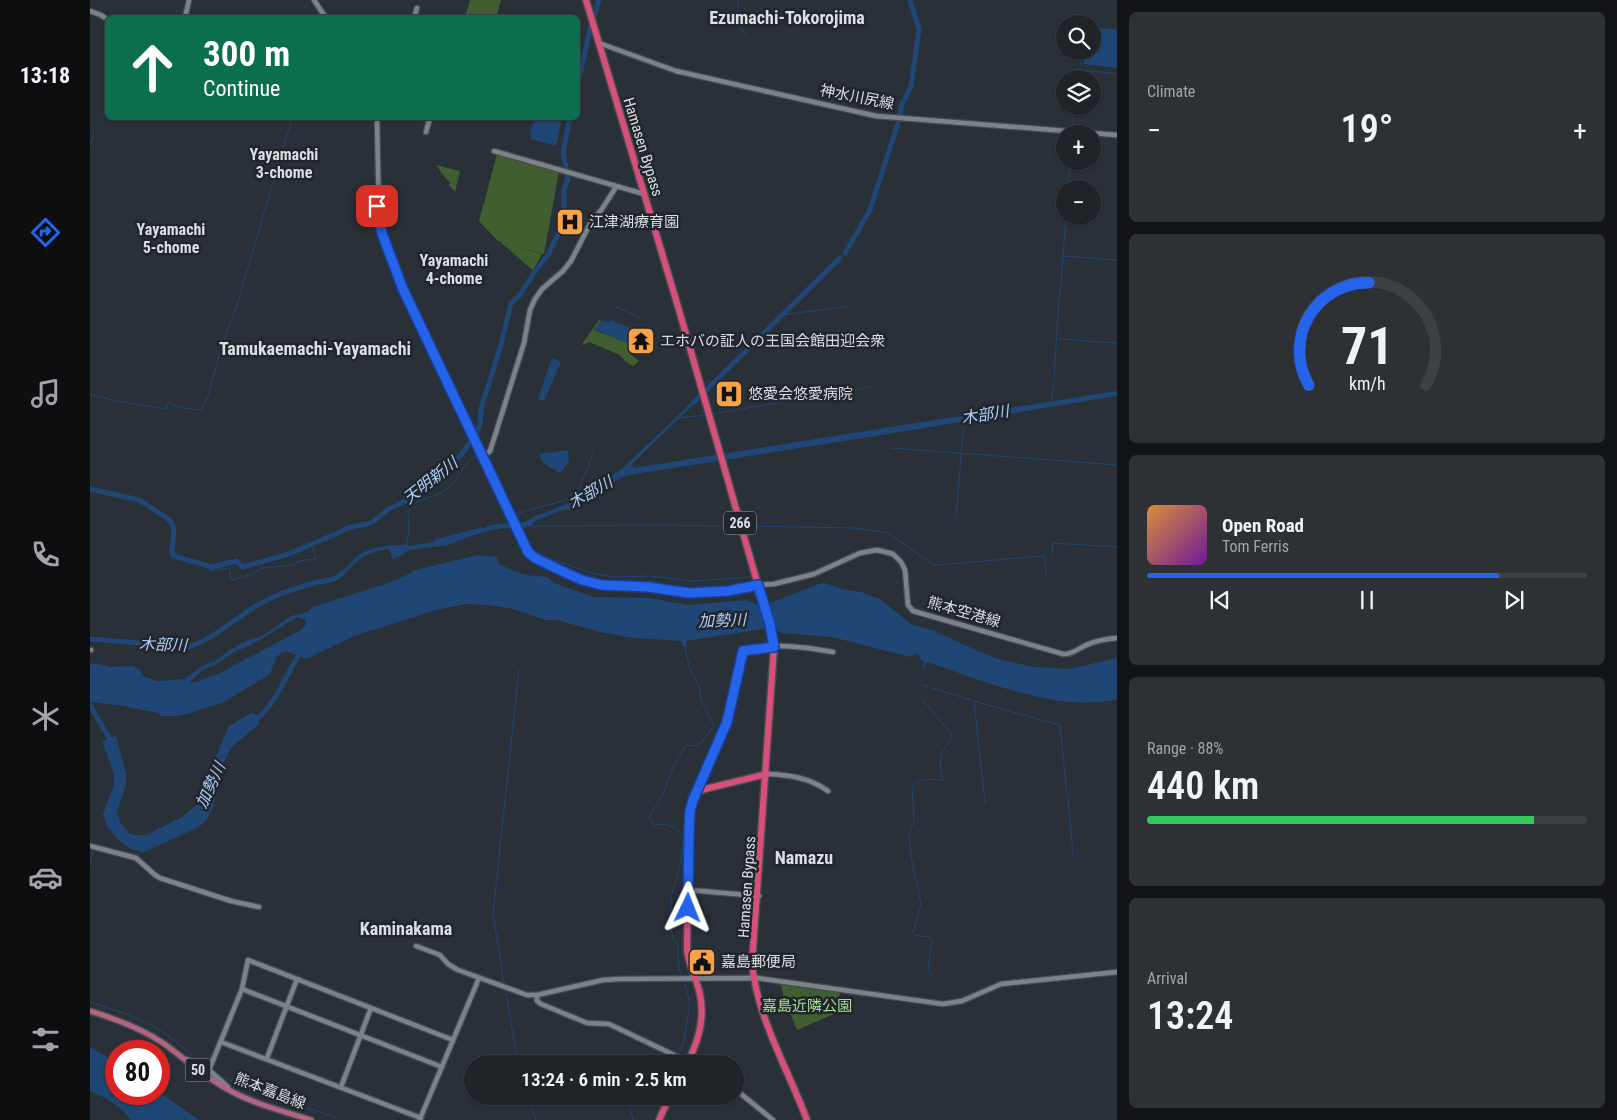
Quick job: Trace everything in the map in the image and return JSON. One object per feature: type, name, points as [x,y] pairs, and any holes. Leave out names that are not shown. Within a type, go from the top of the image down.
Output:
[{"type":"highway","name":"Hamasen Bypass","points":[[586,0],[770,624],[774,649],[772,698],[758,896],[751,953],[762,1012],[808,1120]]},
{"type":"highway","points":[[692,1055],[702,1024],[702,1008],[689,964],[687,949],[690,811],[697,792],[766,774]]},
{"type":"highway","points":[[660,1120],[666,1105]]},
{"type":"main road","name":"熊本嘉島線","points":[[90,1011],[114,1018],[163,1043],[228,1090],[260,1104],[311,1120]]},
{"type":"street","points":[[186,15],[189,0]]},
{"type":"street","points":[[314,0],[324,15]]},
{"type":"street","points":[[415,15],[417,8]]},
{"type":"street","points":[[90,11],[105,18]]},
{"type":"street","name":"神水川尻線","points":[[599,44],[676,71],[876,116],[1117,135]]},
{"type":"street","points":[[377,120],[379,222],[390,257],[402,287],[528,552],[535,558],[582,580],[591,582],[689,593],[759,587]]},
{"type":"street","points":[[426,132],[429,120]]},
{"type":"street","points":[[494,152],[644,194]]},
{"type":"street","points":[[484,456],[490,451],[493,442],[524,343],[530,310],[535,299],[542,289],[563,271],[571,261],[590,224],[616,187]]},
{"type":"street","name":"熊本空港線","points":[[759,587],[814,574],[860,553],[877,550],[893,554],[901,562],[906,576],[907,603],[908,607],[913,611],[1063,654],[1072,653],[1098,640],[1117,638]]},
{"type":"street","points":[[697,792],[727,722],[743,651],[810,648],[833,652]]},
{"type":"street","points":[[766,774],[793,776],[804,779],[828,791]]},
{"type":"street","points":[[90,846],[136,858],[155,876],[160,878],[232,902],[259,907]]},
{"type":"street","points":[[689,890],[758,896]]},
{"type":"street","points":[[416,946],[440,955],[448,964],[479,978],[527,995],[537,995],[611,980],[755,978],[944,1004],[962,1001],[1000,984],[1117,972]]},
{"type":"street","points":[[209,1070],[242,989],[248,960],[453,1040]]},
{"type":"street","points":[[221,1042],[267,1058],[420,1119],[479,978]]},
{"type":"street","points":[[267,1058],[297,979]]},
{"type":"street","points":[[242,989],[442,1067]]},
{"type":"street","points":[[537,995],[537,1001],[541,1004],[587,1023],[609,1024],[673,1055]]},
{"type":"street","points":[[341,1087],[371,1008]]},
{"type":"street","points":[[180,1056],[209,1070],[228,1087],[228,1090]]},
{"type":"street","points":[[744,1096],[773,1120]]},
{"type":"green space","points":[[470,0],[501,0],[497,15],[466,15]]},
{"type":"green space","points":[[497,154],[559,171],[544,254],[510,245],[542,254],[533,270],[502,242],[498,241],[479,221]]},
{"type":"green space","points":[[436,165],[460,171],[455,192],[449,185],[450,182]]},
{"type":"green space","points":[[599,320],[601,321],[594,330],[632,345],[629,353],[639,361],[633,366],[620,355],[589,342],[584,345],[582,344]]},
{"type":"green space","name":"嘉島近隣公園","points":[[781,984],[840,992],[836,1013],[797,1030],[783,995]]},
{"type":"water","points":[[1101,28],[1117,30],[1117,68],[1084,64],[1084,60],[1101,60]]},
{"type":"water","points":[[534,120],[562,120],[556,146],[531,139],[530,132]]},
{"type":"water","points":[[602,320],[609,322],[611,320],[635,330],[630,344],[595,330]]},
{"type":"water","points":[[552,358],[561,362],[544,401],[538,399]]},
{"type":"water","points":[[1117,391],[1117,396],[629,475],[620,478],[571,510],[562,510],[533,522],[532,526],[520,529],[504,528],[482,532],[448,545],[410,550],[393,560],[389,549],[380,550],[361,559],[340,579],[338,575],[360,554],[372,549],[406,543],[409,546],[464,537],[491,525],[525,522],[572,502],[623,468],[698,396],[699,399],[632,464],[634,468]]},
{"type":"water","points":[[568,450],[569,461],[560,473],[544,464],[540,454]]},
{"type":"water","points":[[477,555],[498,557],[500,565],[525,575],[548,577],[554,583],[593,597],[648,598],[688,605],[746,600],[756,604],[773,602],[825,583],[880,599],[911,624],[932,630],[1001,660],[1035,667],[1069,669],[1117,658],[1117,699],[1095,702],[1071,702],[1047,699],[996,686],[927,662],[924,669],[922,668],[924,662],[920,659],[919,655],[915,654],[910,657],[832,637],[781,633],[775,627],[686,641],[687,647],[683,646],[682,641],[633,638],[600,632],[557,620],[546,620],[513,609],[466,604],[436,610],[354,636],[306,659],[286,651],[277,656],[270,674],[224,702],[190,713],[176,716],[161,716],[158,713],[123,706],[90,702],[90,665],[93,663],[111,667],[133,666],[141,671],[142,676],[157,681],[185,679],[202,666],[215,661],[231,649],[249,640],[262,636],[291,616],[308,612],[313,607],[397,580],[416,570]],"holes":[[[297,617],[306,620],[306,624],[301,630],[218,674],[192,683],[190,682],[202,670],[217,664],[233,653],[262,639]]]},
{"type":"water","points":[[251,713],[258,715],[259,724],[231,748],[224,762],[213,807],[207,819],[199,827],[144,852],[131,849],[120,842],[107,826],[103,814],[114,785],[114,774],[102,741],[116,736],[126,773],[126,785],[117,811],[120,822],[129,833],[146,835],[182,817],[200,802],[211,767],[229,726]]},
{"type":"water","points":[[90,1047],[105,1056],[105,1099],[90,1091]]},
{"type":"water","points":[[170,1100],[199,1120],[131,1120],[116,1105],[170,1105]]},
{"type":"waterway","name":"天明新川","points":[[580,75],[590,29],[599,0]]},
{"type":"waterway","points":[[738,0],[738,24],[747,37]]},
{"type":"waterway","points":[[845,253],[870,210],[899,120],[902,104],[911,87],[919,29],[910,0]]},
{"type":"waterway","points":[[1080,65],[1081,60]]},
{"type":"waterway","points":[[1079,68],[1117,74]]},
{"type":"waterway","points":[[1073,125],[1074,115]]},
{"type":"waterway","points":[[90,394],[116,401],[166,409],[168,403],[182,408],[202,410],[209,393],[221,348],[237,305],[291,120]]},
{"type":"waterway","name":"天明新川","points":[[90,489],[139,500],[164,516],[171,522],[174,530],[172,553],[174,556],[212,567],[236,561],[243,567],[289,554],[347,528],[374,521],[387,510],[407,500],[420,486],[435,480],[462,454],[476,434],[480,425],[481,409],[501,345],[511,303],[520,295],[548,255],[561,228],[564,212],[564,190],[568,178],[563,153],[570,120]]},
{"type":"waterway","points":[[90,145],[94,134]]},
{"type":"waterway","points":[[1069,170],[1069,180]]},
{"type":"waterway","points":[[1060,296],[1065,225]]},
{"type":"waterway","points":[[1063,256],[1117,260]]},
{"type":"waterway","points":[[694,402],[840,258]]},
{"type":"waterway","points":[[1054,378],[1059,299]]},
{"type":"waterway","points":[[782,315],[850,306]]},
{"type":"waterway","points":[[616,307],[641,318]]},
{"type":"waterway","points":[[659,336],[682,345]]},
{"type":"waterway","points":[[1058,339],[1117,343]]},
{"type":"waterway","points":[[1052,399],[1054,383]]},
{"type":"waterway","points":[[712,414],[870,387]]},
{"type":"waterway","points":[[679,418],[705,415]]},
{"type":"waterway","points":[[956,518],[964,420]]},
{"type":"waterway","points":[[891,448],[1117,465]]},
{"type":"waterway","points":[[407,543],[409,530],[408,512],[411,505],[445,491],[478,451]]},
{"type":"waterway","points":[[588,467],[593,452]]},
{"type":"waterway","points":[[519,513],[566,500],[579,488],[587,469]]},
{"type":"waterway","points":[[532,526],[739,526]]},
{"type":"waterway","points":[[745,526],[854,528],[888,533],[932,564],[937,565],[1043,556],[1045,557],[1046,575]]},
{"type":"waterway","name":"木部川","points":[[436,542],[481,530]]},
{"type":"waterway","points":[[1052,554],[1053,543],[1117,547]]},
{"type":"waterway","points":[[526,544],[548,558],[595,574],[615,577],[650,576],[693,581],[752,577]]},
{"type":"waterway","points":[[210,566],[210,571],[229,568],[231,580],[253,574],[262,568],[294,565],[298,561],[316,559],[312,545]]},
{"type":"waterway","name":"木部川","points":[[90,639],[187,647],[208,638],[257,605],[273,597],[290,590],[332,579],[342,573]]},
{"type":"waterway","points":[[682,977],[678,964],[678,947],[673,938],[670,915],[673,892],[680,866],[682,840],[679,831],[670,826],[654,825],[649,818],[664,792],[674,765],[685,747],[687,745],[697,746],[700,744],[714,726],[701,700],[700,690],[689,666],[685,647]]},
{"type":"waterway","name":"加勢川","points":[[253,722],[275,698],[301,651]]},
{"type":"waterway","points":[[504,984],[493,913],[519,670]]},
{"type":"waterway","points":[[922,685],[928,687]]},
{"type":"waterway","points":[[932,688],[971,700]]},
{"type":"waterway","points":[[921,698],[953,736],[941,756],[940,766],[943,780],[922,780],[912,787],[914,821],[909,834],[912,861],[921,904],[913,933],[914,935],[930,937],[932,939],[928,969],[932,975]]},
{"type":"waterway","points":[[985,803],[974,701],[1016,713]]},
{"type":"waterway","name":"加勢川","points":[[90,705],[112,743]]},
{"type":"waterway","points":[[1019,714],[1060,725],[1067,795]]},
{"type":"waterway","points":[[1068,798],[1073,854]]},
{"type":"waterway","points":[[90,849],[93,851],[90,865]]},
{"type":"waterway","points":[[679,1054],[684,1041],[690,1001],[684,981]]},
{"type":"waterway","points":[[505,988],[516,1055]]},
{"type":"waterway","points":[[90,1002],[130,1015],[153,1026],[174,1040],[207,1067]]},
{"type":"waterway","points":[[216,1073],[249,1090],[300,1108],[332,1116],[338,1120]]},
{"type":"waterway","points":[[531,1105],[536,1120]]},
{"type":"waterway","points":[[630,1105],[633,1120]]},
{"type":"place","name":"江津湖療育園","points":[[570,222]]},
{"type":"place","name":"エホバの証人の王国会館田迎会衆","points":[[641,341]]},
{"type":"place","name":"悠愛会悠愛病院","points":[[729,394]]},
{"type":"place","name":"嘉島郵便局","points":[[702,962]]},
{"type":"district","name":"Ezumachi-Tokorojima","points":[[787,18]]},
{"type":"district","name":"Yayamachi 3-chome","points":[[284,163]]},
{"type":"district","name":"Yayamachi 5-chome","points":[[171,238]]},
{"type":"district","name":"Yayamachi 4-chome","points":[[454,269]]},
{"type":"district","name":"Tamukaemachi-Yayamachi","points":[[315,349]]},
{"type":"district","name":"Namazu","points":[[804,858]]},
{"type":"district","name":"Kaminakama","points":[[406,929]]},
{"type":"route","points":[[377,206],[382,233],[402,287],[528,552],[535,558],[551,564],[564,572],[582,580],[602,585],[648,587],[689,593],[728,591],[758,585],[770,624],[774,647],[743,651],[727,722],[693,800],[690,811],[689,830],[688,908]]}]
